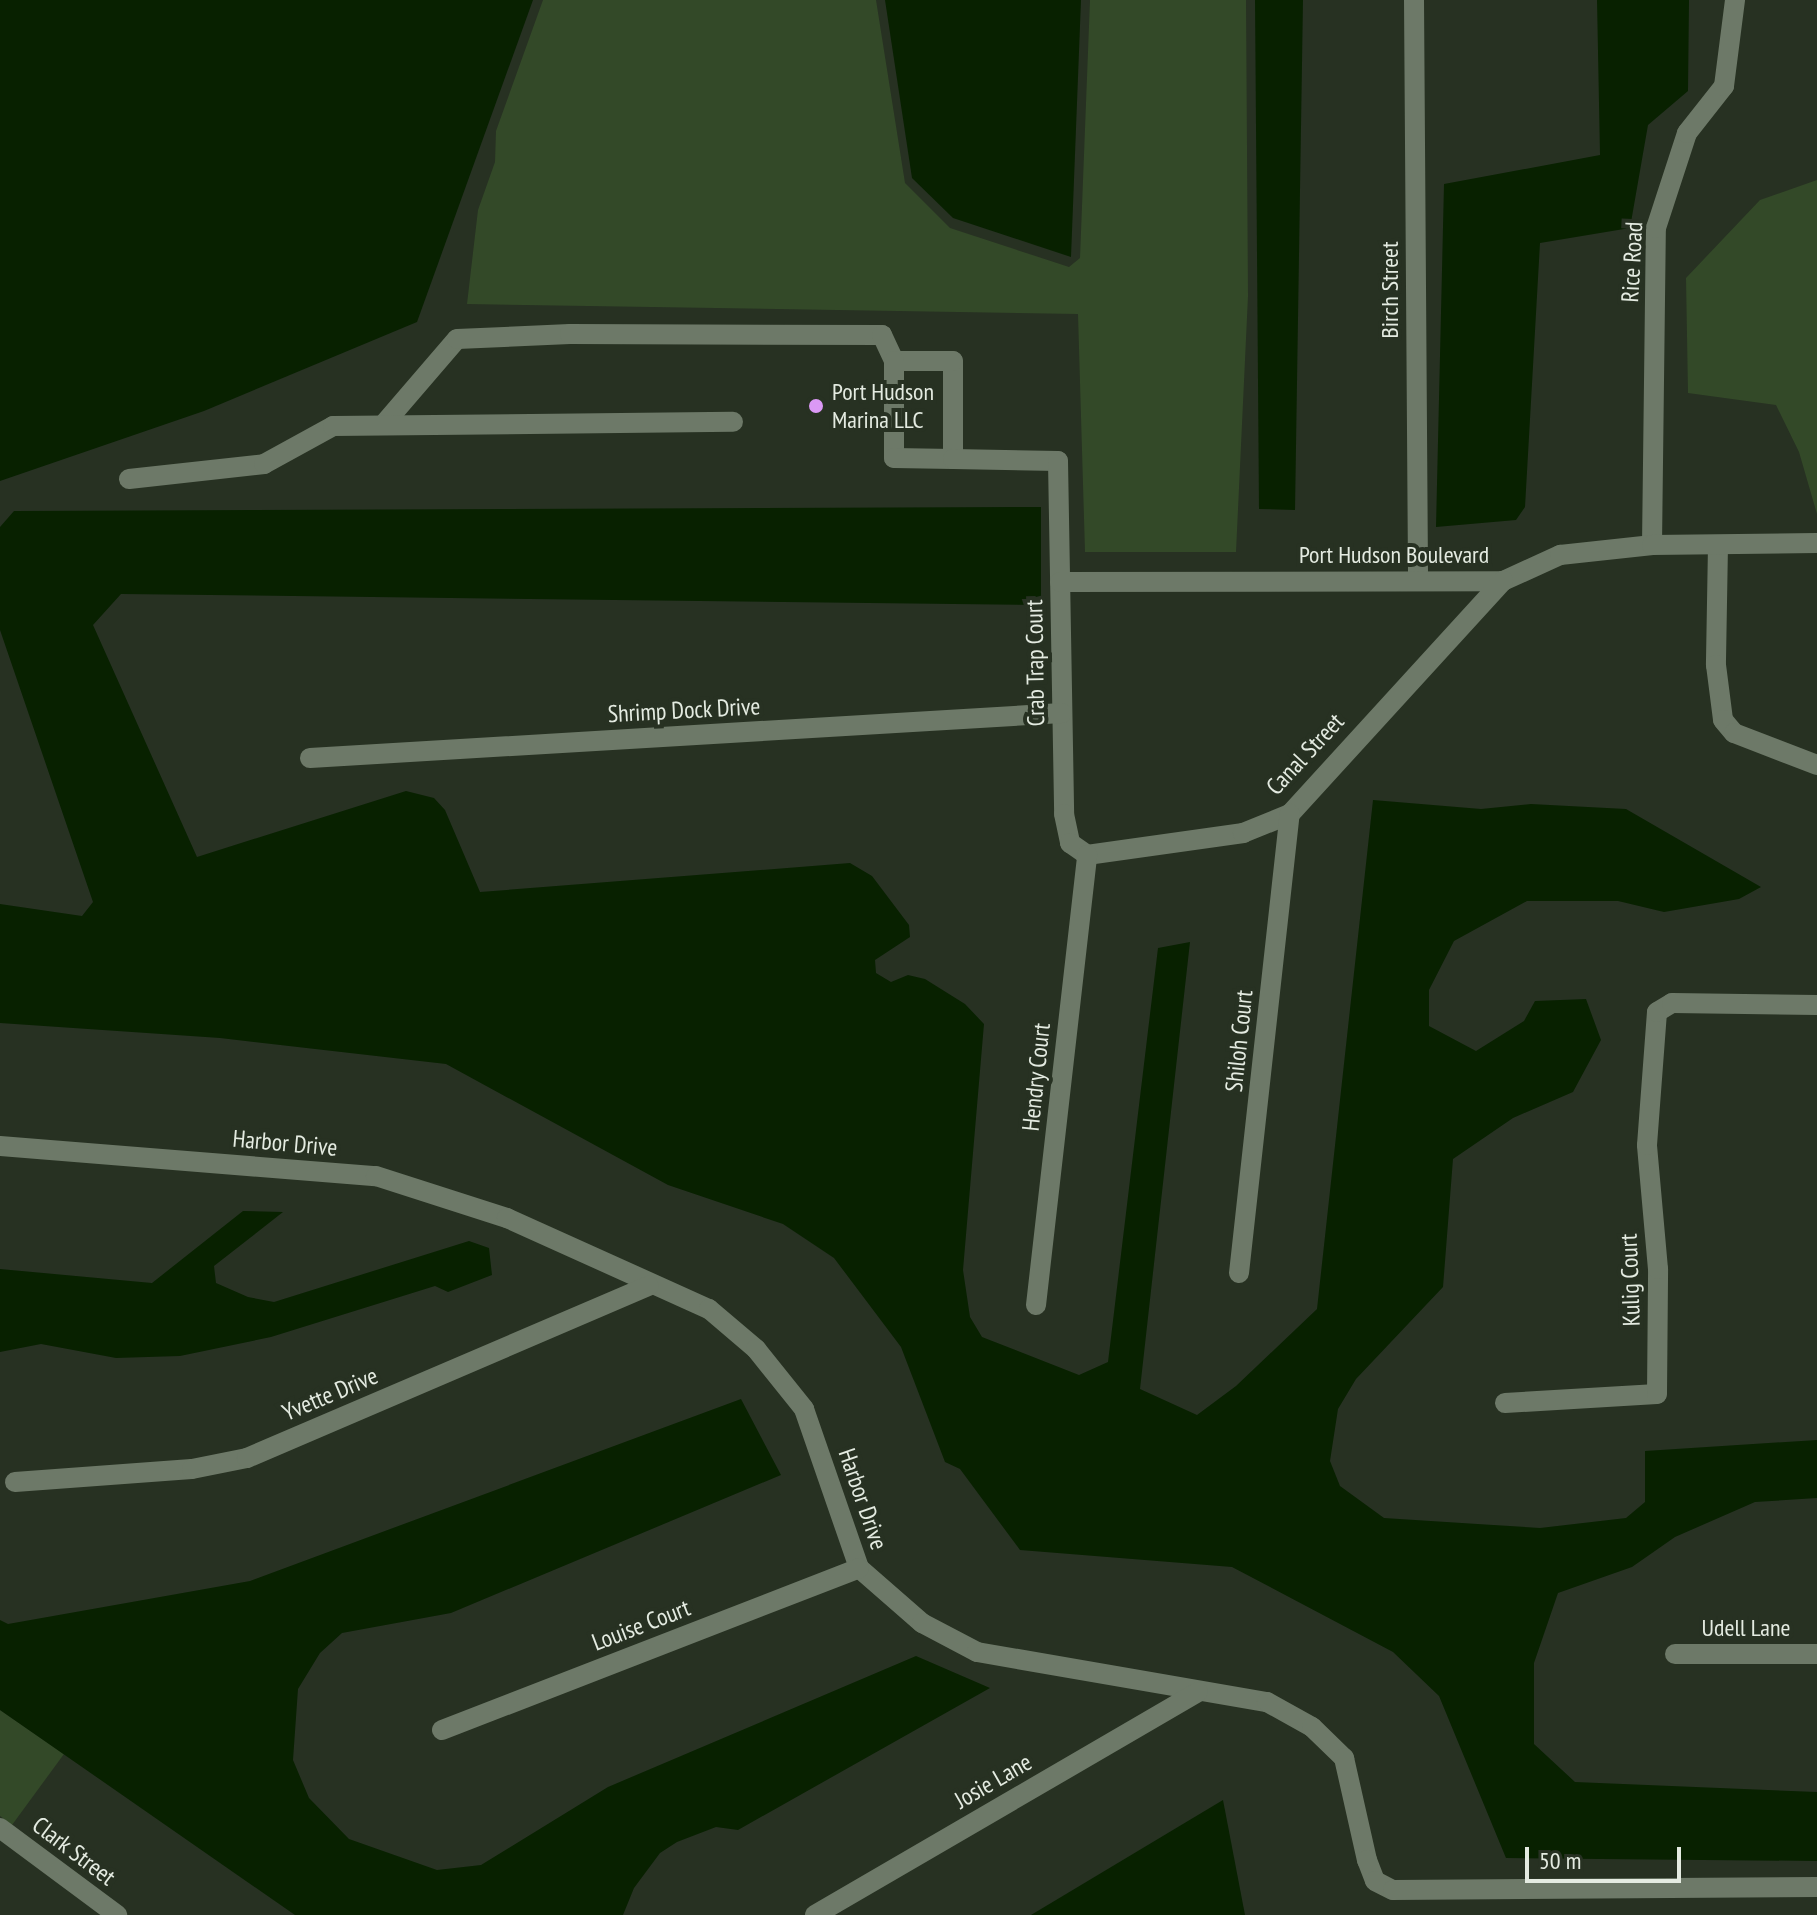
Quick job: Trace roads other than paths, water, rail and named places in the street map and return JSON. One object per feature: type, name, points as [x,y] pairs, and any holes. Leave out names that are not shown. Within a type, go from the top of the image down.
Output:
[{"type":"street","name":"Birch Street","points":[[1414,0],[1418,580]]},
{"type":"street","name":"Rice Road","points":[[1652,545],[1656,228],[1687,133],[1724,86],[1735,0]]},
{"type":"street","points":[[383,425],[457,339],[570,334],[882,335],[894,361],[894,458],[953,459],[953,361],[894,361]]},
{"type":"street","points":[[129,479],[264,464],[333,426],[733,422]]},
{"type":"street","name":"Crab Trap Court","points":[[953,459],[1058,461],[1064,814],[1070,843],[1087,855]]},
{"type":"street","name":"Port Hudson Boulevard","points":[[1060,582],[1503,581],[1560,555],[1652,545],[1817,543]]},
{"type":"street","points":[[1718,545],[1716,665],[1723,720],[1734,733],[1817,765]]},
{"type":"street","name":"Canal Street","points":[[1087,855],[1243,833],[1290,814],[1503,581]]},
{"type":"street","name":"Shrimp Dock Drive","points":[[310,758],[1062,713]]},
{"type":"street","name":"Shiloh Court","points":[[1239,1273],[1290,814]]},
{"type":"street","name":"Hendry Court","points":[[1036,1305],[1087,855]]},
{"type":"street","name":"Kulig Court","points":[[1505,1403],[1657,1394],[1658,1269],[1647,1145],[1657,1012],[1672,1003],[1817,1005]]},
{"type":"street","name":"Harbor Drive","points":[[0,1146],[376,1176],[507,1218],[649,1286],[709,1309],[756,1349],[804,1409],[859,1568],[922,1623],[977,1652],[1267,1702],[1312,1727],[1344,1758],[1367,1860],[1375,1881],[1393,1890],[1817,1887]]},
{"type":"street","name":"Yvette Drive","points":[[15,1482],[192,1469],[247,1458],[649,1286]]},
{"type":"street","name":"Louise Court","points":[[442,1730],[859,1568]]},
{"type":"street","name":"Udell Lane","points":[[1675,1654],[1817,1654]]},
{"type":"street","name":"Josie Lane","points":[[815,1915],[1198,1692]]},
{"type":"street","name":"Clark Street","points":[[0,1828],[117,1915]]},
{"type":"place","name":"Port Hudson Marina LLC","points":[[816,406]]}]
